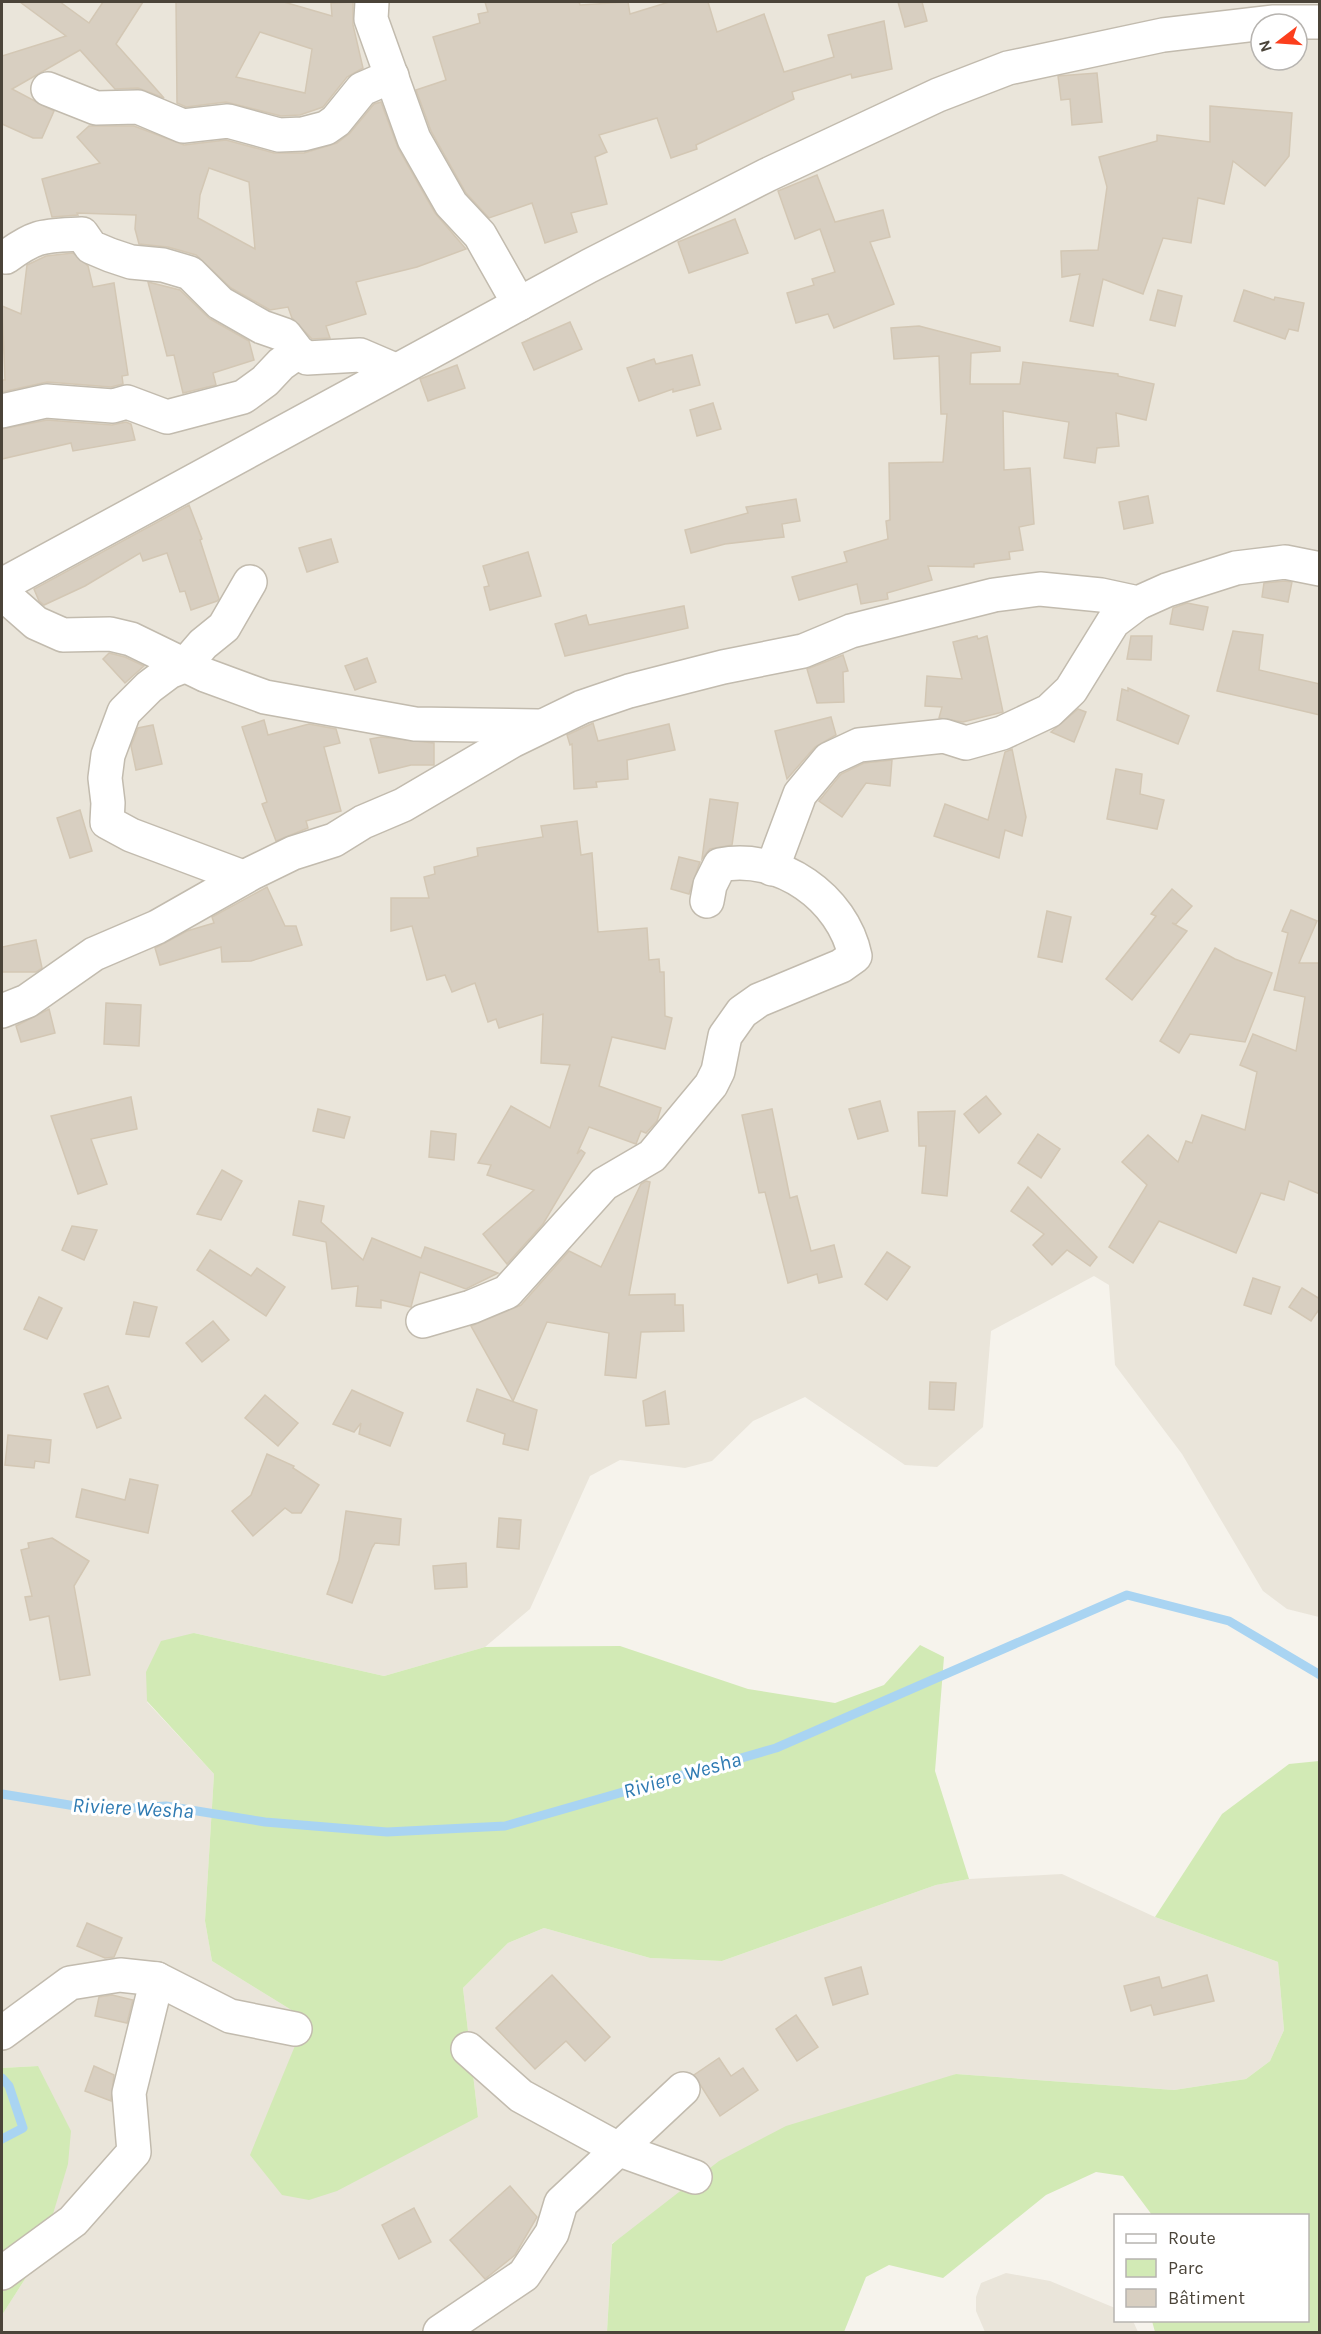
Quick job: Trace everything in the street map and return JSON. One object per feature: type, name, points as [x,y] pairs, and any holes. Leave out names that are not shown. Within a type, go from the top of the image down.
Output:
[{"type":"street","points":[[372,2],[371,19],[414,139],[451,204],[480,235],[519,304]]},
{"type":"street","points":[[2,585],[519,304],[767,175],[938,95],[1008,68],[1163,35],[1274,22],[1320,22]]},
{"type":"street","points":[[48,89],[96,108],[138,107],[183,126],[228,121],[279,135],[303,134],[326,128],[336,121],[362,89],[392,76]]},
{"type":"street","points":[[2,256],[6,257],[29,240],[82,234],[91,247],[110,255],[131,262],[163,265],[190,273],[220,303],[262,327],[285,335],[297,352],[307,358],[360,356],[395,370]]},
{"type":"street","points":[[2,411],[46,401],[113,405],[127,402],[167,417],[243,397],[297,352]]},
{"type":"street","points":[[772,869],[800,794],[829,759],[859,745],[944,736],[966,743],[1002,733],[1049,711],[1071,690],[1113,622],[1138,603],[1167,590],[1236,568],[1285,562],[1320,569]]},
{"type":"street","points":[[243,877],[131,835],[107,822],[108,803],[105,778],[108,755],[124,712],[149,687],[170,672],[184,666],[203,644],[224,627],[250,582]]},
{"type":"street","points":[[2,1011],[27,1001],[94,954],[157,927],[243,877],[293,853],[334,840],[363,822],[403,805],[464,768],[542,726],[582,707],[629,691],[723,667],[803,651],[851,631],[994,595],[1040,589],[1101,595],[1138,603]]},
{"type":"street","points":[[2,593],[36,623],[63,634],[110,634],[131,639],[184,666],[265,697],[365,717],[444,726],[542,726]]},
{"type":"street","points":[[423,1321],[471,1307],[507,1292],[604,1184],[652,1156],[711,1085],[718,1071],[725,1036],[742,1012],[759,1000],[841,966],[855,956],[850,934],[824,898],[805,884],[772,869],[734,862],[720,865],[710,885],[707,901]]},
{"type":"street","points":[[2,2033],[70,1983],[120,1976],[157,1979],[230,2016],[295,2028]]},
{"type":"street","points":[[2,2273],[73,2221],[134,2152],[129,2093],[157,1979]]},
{"type":"street","points":[[468,2049],[520,2096],[620,2150],[695,2177]]},
{"type":"street","points":[[440,2332],[524,2276],[552,2234],[561,2203],[683,2089]]},
{"type":"shaded area","points":[[2,2],[1319,2],[1319,1617],[1287,1609],[1263,1591],[1182,1454],[1115,1365],[1109,1285],[1094,1276],[991,1331],[983,1427],[937,1467],[905,1465],[805,1397],[753,1421],[712,1461],[685,1468],[620,1460],[590,1476],[530,1609],[485,1647],[384,1676],[194,1633],[147,1702],[214,1774],[205,1921],[212,1961],[293,2011],[299,2036],[478,2117],[463,1988],[508,1943],[544,1928],[650,1958],[722,1961],[936,1885],[969,1879],[1062,1874],[1155,1917],[1278,1962],[1284,2030],[1270,2061],[1246,2079],[1174,2090],[956,2074],[612,2243],[607,2332],[2,2332],[2,2315],[41,2254],[38,2066],[2,2068]]},
{"type":"shaded area","points":[[1006,2273],[1050,2281],[1114,2308],[1114,2322],[1133,2322],[1138,2332],[985,2332],[976,2311],[976,2297],[981,2283]]},
{"type":"green space","points":[[194,1633],[384,1676],[485,1647],[620,1646],[748,1689],[835,1703],[884,1685],[920,1645],[944,1657],[935,1771],[969,1879],[936,1885],[722,1961],[650,1958],[544,1928],[508,1943],[463,1988],[478,2117],[337,2191],[309,2200],[282,2195],[250,2155],[299,2036],[293,2011],[212,1961],[205,1921],[214,1774],[147,1701],[146,1672],[161,1641]]},
{"type":"green space","points":[[1319,1761],[1319,2332],[1155,2332],[1152,2322],[1309,2322],[1309,2214],[1151,2214],[1123,2176],[1096,2172],[1046,2195],[943,2278],[889,2265],[866,2277],[844,2332],[607,2332],[612,2244],[719,2161],[786,2126],[956,2074],[1174,2090],[1246,2079],[1270,2061],[1284,2030],[1278,1962],[1155,1917],[1222,1814],[1289,1764]]},
{"type":"green space","points":[[38,2066],[71,2131],[68,2164],[41,2254],[2,2315],[2,2068]]},
{"type":"building","points":[[20,2],[60,2],[89,23],[103,2],[143,2],[116,44],[164,98],[138,88],[115,89],[80,50],[12,89],[54,111],[42,138],[33,138],[2,124],[2,56],[66,36]]},
{"type":"building","points":[[176,2],[284,2],[332,16],[331,3],[353,2],[353,25],[363,68],[347,77],[323,107],[300,115],[281,116],[226,102],[186,107],[177,103]],"holes":[[[260,32],[312,49],[305,93],[236,77]]]},
{"type":"building","points":[[485,2],[579,2],[580,5],[628,2],[630,14],[669,2],[708,2],[717,32],[764,14],[784,72],[834,57],[828,35],[884,21],[892,69],[852,78],[851,74],[792,92],[794,99],[696,145],[697,149],[671,158],[657,118],[599,135],[607,152],[595,157],[607,204],[571,213],[577,232],[545,243],[532,203],[489,218],[466,193],[431,131],[416,90],[446,80],[433,37],[480,23],[478,14],[488,12]]},
{"type":"building","points":[[898,2],[922,2],[927,21],[905,27]]},
{"type":"building","points":[[1097,73],[1102,122],[1072,125],[1070,99],[1061,100],[1058,76]]},
{"type":"building","points":[[381,102],[398,148],[435,213],[466,249],[417,267],[356,282],[366,314],[326,326],[330,338],[312,339],[292,318],[288,307],[270,310],[231,288],[196,255],[168,247],[139,244],[135,229],[136,215],[77,213],[78,215],[52,217],[42,179],[100,163],[77,137],[89,126],[134,126],[184,145],[226,140],[274,153],[304,153],[337,143],[350,133],[374,104]],"holes":[[[209,168],[249,182],[255,249],[198,218],[200,195]]]},
{"type":"building","points":[[1210,106],[1292,113],[1289,156],[1265,186],[1233,161],[1224,204],[1198,198],[1191,243],[1163,238],[1143,294],[1103,279],[1093,326],[1070,321],[1080,274],[1062,277],[1061,251],[1098,250],[1107,187],[1099,157],[1157,141],[1157,135],[1210,142]]},
{"type":"building","points":[[817,175],[835,222],[883,210],[890,237],[870,242],[894,304],[834,328],[828,314],[796,323],[787,293],[814,285],[812,279],[835,272],[820,229],[795,239],[778,191]]},
{"type":"building","points":[[735,219],[748,253],[689,273],[678,242]]},
{"type":"building","points":[[73,253],[88,266],[93,287],[114,283],[128,375],[122,376],[123,384],[111,387],[47,382],[2,392],[2,380],[5,380],[2,306],[21,314],[27,265],[46,256]]},
{"type":"building","points":[[148,282],[180,290],[210,319],[249,341],[254,360],[213,373],[216,385],[183,393],[174,355],[167,356]]},
{"type":"building","points":[[1158,290],[1182,296],[1175,326],[1150,320]]},
{"type":"building","points":[[1244,290],[1274,300],[1275,297],[1304,303],[1298,331],[1289,329],[1285,339],[1234,321]]},
{"type":"building","points":[[570,322],[582,349],[534,370],[522,343]]},
{"type":"building","points":[[919,326],[1000,347],[1000,351],[971,353],[970,384],[1020,384],[1023,362],[1118,374],[1118,376],[1154,384],[1146,420],[1116,413],[1119,446],[1097,448],[1095,463],[1064,458],[1069,422],[1003,411],[1004,470],[1030,468],[1034,524],[1019,527],[1023,550],[1009,552],[1010,559],[974,564],[974,567],[928,566],[932,580],[887,593],[888,599],[861,604],[857,584],[799,600],[792,577],[847,562],[844,552],[888,539],[886,521],[890,520],[889,463],[943,462],[947,414],[941,414],[939,356],[894,359],[891,328]]},
{"type":"building","points":[[692,355],[700,385],[673,392],[673,389],[639,401],[627,368],[654,359],[656,364]]},
{"type":"building","points":[[457,365],[465,388],[428,401],[420,379]]},
{"type":"building","points":[[713,403],[721,429],[697,436],[690,410]]},
{"type":"building","points":[[47,420],[112,425],[126,422],[131,424],[135,440],[73,451],[71,443],[2,459],[2,429]]},
{"type":"building","points":[[1148,496],[1153,523],[1124,529],[1119,502]]},
{"type":"building","points":[[796,499],[800,521],[782,524],[784,537],[725,544],[691,553],[685,530],[748,513],[746,507]]},
{"type":"building","points":[[189,505],[202,539],[200,540],[219,599],[217,601],[191,610],[185,591],[180,592],[167,553],[143,561],[140,553],[85,586],[44,605],[39,601],[34,589]]},
{"type":"building","points":[[331,539],[338,562],[307,572],[299,548]]},
{"type":"building","points":[[528,552],[541,596],[490,610],[484,587],[489,586],[483,566]]},
{"type":"building","points":[[1292,582],[1288,602],[1262,597],[1264,583]]},
{"type":"building","points":[[1187,603],[1208,607],[1203,630],[1170,624],[1173,608]]},
{"type":"building","points":[[684,606],[688,628],[565,656],[555,624],[586,615],[589,625]]},
{"type":"building","points":[[1233,631],[1263,635],[1259,670],[1320,684],[1320,715],[1217,691]]},
{"type":"building","points":[[977,636],[978,639],[987,636],[1003,712],[963,722],[939,718],[942,707],[925,706],[927,676],[962,679],[953,642]]},
{"type":"building","points":[[1131,636],[1152,636],[1151,660],[1127,659]]},
{"type":"building","points":[[109,653],[125,657],[144,666],[125,683],[103,659]]},
{"type":"building","points":[[843,655],[848,671],[843,672],[844,702],[817,703],[807,669]]},
{"type":"building","points":[[367,658],[376,682],[355,690],[345,666]]},
{"type":"building","points":[[1128,688],[1189,716],[1178,744],[1117,720],[1122,689],[1128,691]]},
{"type":"building","points":[[1078,709],[1086,712],[1074,742],[1051,732]]},
{"type":"building","points":[[831,717],[836,735],[815,747],[787,779],[775,731]]},
{"type":"building","points":[[264,720],[268,735],[309,724],[336,729],[340,743],[324,747],[341,811],[306,821],[308,828],[276,841],[262,804],[267,802],[242,727]]},
{"type":"building","points":[[593,723],[598,741],[669,724],[675,750],[627,760],[628,779],[596,782],[597,787],[574,789],[572,744],[570,745],[567,735]]},
{"type":"building","points":[[153,725],[162,764],[136,770],[131,746],[138,728]]},
{"type":"building","points":[[381,737],[434,743],[434,765],[411,765],[379,773],[370,739]]},
{"type":"building","points":[[1012,749],[1026,817],[1022,836],[1005,830],[999,858],[934,836],[945,804],[988,820],[1005,752]]},
{"type":"building","points":[[892,760],[890,786],[866,783],[842,817],[819,801],[841,774],[864,763]]},
{"type":"building","points":[[1116,769],[1142,774],[1140,794],[1164,800],[1157,829],[1107,819]]},
{"type":"building","points":[[710,799],[738,803],[732,845],[710,849],[702,859]]},
{"type":"building","points":[[80,810],[92,851],[70,858],[57,818]]},
{"type":"building","points":[[577,821],[581,855],[592,853],[598,932],[647,928],[649,960],[659,959],[660,972],[664,972],[665,1016],[672,1018],[665,1049],[612,1037],[599,1086],[661,1108],[657,1121],[646,1133],[641,1131],[636,1144],[589,1127],[577,1154],[581,1150],[585,1153],[543,1224],[507,1264],[483,1234],[534,1190],[487,1175],[491,1165],[478,1163],[511,1106],[550,1128],[570,1065],[541,1063],[543,1014],[499,1028],[496,1019],[488,1022],[475,983],[452,992],[445,975],[427,980],[412,926],[391,931],[391,898],[429,898],[424,877],[435,874],[434,867],[478,856],[477,848],[543,837],[541,826]]},
{"type":"building","points":[[679,857],[700,862],[689,894],[671,889]]},
{"type":"building","points":[[267,887],[285,926],[296,926],[302,945],[251,961],[222,962],[221,947],[160,965],[155,948],[187,931],[214,923],[212,917]]},
{"type":"building","points":[[1172,889],[1192,906],[1176,924],[1172,923],[1187,931],[1132,1000],[1106,979],[1156,916],[1151,914]]},
{"type":"building","points":[[1291,910],[1317,921],[1299,963],[1320,963],[1320,1194],[1289,1181],[1284,1200],[1261,1193],[1236,1253],[1159,1221],[1133,1263],[1109,1247],[1147,1185],[1122,1162],[1148,1135],[1178,1162],[1186,1141],[1192,1143],[1202,1115],[1245,1130],[1257,1072],[1240,1065],[1253,1034],[1296,1051],[1305,997],[1274,990],[1288,933],[1282,931]]},
{"type":"building","points":[[1047,911],[1071,917],[1062,962],[1038,957]]},
{"type":"building","points":[[36,940],[42,968],[36,972],[2,972],[2,947]]},
{"type":"building","points":[[1215,948],[1235,959],[1272,973],[1245,1042],[1190,1034],[1179,1053],[1160,1041]]},
{"type":"building","points":[[106,1003],[141,1005],[139,1046],[104,1044]]},
{"type":"building","points":[[49,1009],[55,1033],[21,1042],[16,1026]]},
{"type":"building","points":[[986,1096],[1001,1114],[979,1133],[964,1114]]},
{"type":"building","points":[[131,1097],[137,1129],[91,1139],[107,1184],[78,1194],[51,1116]]},
{"type":"building","points":[[880,1101],[888,1131],[858,1139],[849,1109]]},
{"type":"building","points":[[318,1109],[350,1117],[344,1138],[313,1131]]},
{"type":"building","points":[[772,1109],[790,1198],[797,1196],[811,1251],[834,1245],[842,1277],[819,1283],[817,1274],[788,1283],[765,1192],[759,1193],[742,1115]]},
{"type":"building","points":[[955,1111],[947,1196],[922,1193],[926,1146],[919,1146],[918,1112]]},
{"type":"building","points":[[431,1131],[456,1134],[454,1160],[429,1157]]},
{"type":"building","points":[[1038,1134],[1060,1149],[1041,1178],[1018,1163]]},
{"type":"building","points":[[222,1170],[242,1181],[221,1220],[197,1214]]},
{"type":"building","points":[[646,1181],[650,1182],[629,1295],[675,1294],[675,1305],[683,1305],[684,1331],[641,1332],[636,1378],[605,1375],[609,1333],[547,1322],[513,1401],[471,1326],[521,1305],[569,1251],[601,1267],[641,1184]]},
{"type":"building","points":[[1028,1187],[1097,1257],[1090,1266],[1067,1250],[1052,1265],[1033,1245],[1044,1234],[1011,1211]]},
{"type":"building","points":[[299,1201],[324,1206],[321,1222],[363,1260],[372,1238],[421,1258],[425,1247],[498,1273],[466,1289],[420,1272],[411,1307],[381,1300],[381,1308],[356,1306],[358,1286],[332,1289],[326,1242],[293,1235]]},
{"type":"building","points":[[72,1226],[97,1230],[84,1260],[62,1250]]},
{"type":"building","points":[[210,1250],[251,1276],[257,1268],[285,1287],[266,1316],[197,1270]]},
{"type":"building","points":[[887,1252],[910,1267],[887,1300],[865,1284]]},
{"type":"building","points":[[1253,1278],[1280,1287],[1271,1314],[1244,1305]]},
{"type":"building","points":[[1302,1288],[1320,1299],[1320,1308],[1311,1321],[1289,1307]]},
{"type":"building","points":[[39,1297],[62,1308],[47,1339],[24,1329]]},
{"type":"building","points":[[134,1302],[157,1307],[149,1337],[126,1334]]},
{"type":"building","points":[[213,1321],[229,1340],[202,1362],[186,1343]]},
{"type":"building","points":[[930,1382],[956,1383],[954,1410],[929,1409]]},
{"type":"building","points":[[108,1386],[121,1418],[97,1428],[84,1394]]},
{"type":"building","points":[[477,1389],[537,1410],[528,1450],[503,1444],[505,1434],[467,1421]]},
{"type":"building","points":[[352,1390],[403,1413],[390,1446],[359,1434],[361,1423],[354,1432],[333,1424]]},
{"type":"building","points":[[665,1391],[669,1424],[646,1426],[643,1401]]},
{"type":"building","points":[[265,1395],[298,1423],[278,1446],[245,1418]]},
{"type":"building","points":[[8,1435],[51,1440],[49,1463],[35,1461],[34,1468],[5,1465]]},
{"type":"building","points":[[267,1454],[294,1466],[293,1468],[319,1485],[301,1513],[292,1513],[285,1508],[253,1536],[232,1511],[251,1495]]},
{"type":"building","points":[[130,1479],[158,1485],[148,1533],[76,1517],[82,1489],[125,1500]]},
{"type":"building","points":[[346,1511],[401,1519],[399,1545],[375,1543],[352,1603],[327,1594],[339,1560]]},
{"type":"building","points":[[499,1518],[521,1520],[519,1549],[497,1547]]},
{"type":"building","points":[[52,1538],[89,1561],[74,1586],[90,1675],[60,1680],[49,1616],[30,1620],[25,1597],[32,1596],[21,1550],[29,1548],[28,1543]]},
{"type":"building","points":[[466,1563],[467,1587],[435,1589],[433,1566]]},
{"type":"building","points":[[87,1923],[122,1938],[114,1957],[105,1958],[77,1946]]},
{"type":"building","points":[[861,1967],[868,1994],[833,2005],[825,1978]]},
{"type":"building","points":[[552,1975],[610,2037],[585,2061],[566,2041],[535,2069],[496,2028]]},
{"type":"building","points":[[1207,1975],[1214,2001],[1154,2015],[1151,2005],[1131,2011],[1124,1986],[1159,1977],[1162,1988]]},
{"type":"building","points":[[112,1995],[133,2000],[127,2023],[95,2016],[99,1997]]},
{"type":"building","points":[[796,2015],[818,2047],[797,2061],[776,2029]]},
{"type":"building","points":[[719,2058],[731,2076],[743,2068],[758,2090],[720,2116],[694,2075]]},
{"type":"building","points":[[94,2066],[114,2075],[111,2101],[85,2091]]},
{"type":"building","points":[[510,2186],[537,2217],[515,2255],[485,2279],[450,2240]]},
{"type":"building","points":[[414,2208],[431,2242],[399,2259],[382,2225]]},
{"type":"waterway","name":"Riviere Wesha","points":[[2,1794],[100,1810],[166,1806],[265,1822],[387,1832],[505,1826],[776,1748],[1127,1595],[1229,1621],[1320,1675]]},
{"type":"waterway","name":"Riviere Wesha","points":[[2,2078],[9,2086],[23,2128],[2,2139]]}]
